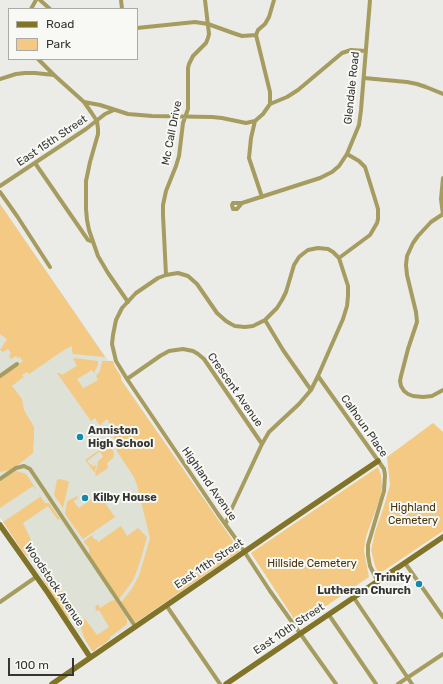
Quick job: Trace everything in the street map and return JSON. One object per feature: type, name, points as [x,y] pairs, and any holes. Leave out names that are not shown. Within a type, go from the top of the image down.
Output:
[{"type":"street","points":[[40,0],[49,8]]},
{"type":"street","name":"Mc Call Drive","points":[[166,275],[162,215],[163,205],[166,191],[179,156],[183,122],[188,109],[189,64],[193,56],[206,43],[209,34],[205,0]]},
{"type":"street","points":[[270,104],[270,92],[256,35],[258,30],[265,24],[269,17],[274,0]]},
{"type":"street","name":"Glendale Road","points":[[242,203],[320,178],[332,172],[339,166],[347,154],[359,125],[370,0]]},
{"type":"street","points":[[138,28],[195,22],[208,24],[242,36],[256,35]]},
{"type":"street","points":[[262,196],[249,158],[251,138],[255,121],[263,114],[270,104],[287,97],[298,90],[338,55],[351,50],[366,51]]},
{"type":"street","points":[[39,60],[84,102],[97,121],[98,134],[90,162],[86,191],[87,220],[98,256],[128,302]]},
{"type":"street","points":[[0,80],[16,74],[25,73],[54,75]]},
{"type":"street","points":[[364,78],[407,82],[426,87],[443,94]]},
{"type":"street","name":"East 15th Street","points":[[84,102],[100,105],[128,114],[217,117],[246,123],[255,121]]},
{"type":"street","name":"East 15th Street","points":[[0,186],[114,109]]},
{"type":"street","points":[[338,258],[370,235],[378,219],[378,209],[365,167],[347,154]]},
{"type":"street","points":[[34,164],[88,240],[93,242]]},
{"type":"street","points":[[443,178],[441,199],[443,214],[431,222],[418,236],[407,256],[407,275],[417,322],[400,376],[401,386],[404,391],[413,396],[422,398],[432,396],[443,390]]},
{"type":"street","points":[[0,193],[17,216],[50,267]]},
{"type":"street","points":[[166,275],[183,274],[192,279],[217,313],[231,324],[245,327],[253,326],[265,320],[274,311],[286,292],[294,265],[299,257],[308,250],[323,248],[333,252],[338,258],[348,286],[347,306],[343,320],[311,390],[299,404],[269,432],[262,444],[226,523]]},
{"type":"street","name":"Highland Avenue","points":[[166,275],[158,278],[136,293],[120,312],[116,320],[112,344],[118,367],[218,514],[226,523],[270,592],[336,684]]},
{"type":"street","points":[[265,320],[283,350],[311,390]]},
{"type":"street","name":"Crescent Avenue","points":[[127,379],[169,351],[183,349],[192,351],[204,359],[262,444]]},
{"type":"street","points":[[0,376],[17,364]]},
{"type":"street","name":"Calhoun Place","points":[[318,376],[384,469],[384,490],[368,545],[370,566],[378,582]]},
{"type":"street","name":"East 11th Street","points":[[52,684],[378,461]]},
{"type":"street","points":[[0,479],[16,468],[24,466],[30,470],[135,626]]},
{"type":"street","name":"Woodstock Avenue","points":[[0,525],[48,593],[90,657]]},
{"type":"street","name":"East 10th Street","points":[[226,684],[443,537]]},
{"type":"street","points":[[405,563],[443,617]]},
{"type":"street","points":[[0,602],[36,577]]},
{"type":"street","points":[[354,598],[412,684]]},
{"type":"street","points":[[166,605],[220,684]]},
{"type":"street","points":[[329,615],[376,684]]},
{"type":"street","points":[[398,684],[443,654]]},
{"type":"shaded area","name":"Anniston High School","points":[[0,204],[240,551],[92,652],[0,517]]},
{"type":"green space","points":[[0,204],[105,357],[73,354],[72,346],[29,374],[27,372],[22,375],[24,378],[12,386],[22,399],[24,410],[34,427],[33,453],[10,470],[0,472],[0,378],[23,361],[20,357],[18,358],[16,356],[11,359],[9,356],[11,353],[8,349],[3,352],[0,350],[7,339],[0,334]]},
{"type":"green space","points":[[73,358],[98,361],[98,365],[94,373],[92,370],[77,379],[83,388],[98,380],[96,376],[100,371],[102,361],[113,361],[121,376],[121,380],[240,551],[135,623],[122,604],[122,601],[131,590],[139,576],[150,538],[137,485],[134,477],[118,453],[112,427],[107,419],[101,425],[95,418],[91,421],[57,373],[62,375],[77,366]]},
{"type":"green space","name":"Highland Cemetery","points":[[433,423],[443,432],[443,531],[379,574],[375,566],[371,550],[375,532],[390,485],[387,457]]},
{"type":"green space","points":[[110,443],[114,454],[113,458],[107,463],[108,468],[96,476],[95,474],[98,461],[103,457],[101,453],[99,452],[87,461],[91,465],[96,462],[92,465],[93,467],[96,465],[95,473],[85,460]]},
{"type":"green space","name":"Hillside Cemetery","points":[[378,467],[381,475],[382,487],[380,498],[366,537],[364,550],[369,577],[298,625],[251,553]]},
{"type":"green space","points":[[16,471],[26,474],[36,489],[33,486],[0,508],[0,482]]},
{"type":"green space","points":[[59,479],[69,482],[63,508],[54,495],[57,480]]},
{"type":"green space","points":[[38,493],[45,503],[49,503],[60,519],[58,520],[48,506],[23,523],[34,548],[34,553],[28,557],[25,555],[3,522],[40,497]]},
{"type":"green space","points":[[98,494],[115,517],[83,539],[65,514],[67,501],[80,495],[74,502],[79,508]]},
{"type":"green space","points":[[121,526],[127,536],[138,528],[147,537],[134,578],[119,599],[89,554],[89,548],[84,542],[94,534],[92,536],[98,542]]},
{"type":"green space","points":[[47,574],[51,575],[74,606],[75,615],[69,618],[67,617],[43,580]]},
{"type":"green space","points":[[115,600],[126,617],[127,624],[110,637],[110,639],[103,645],[92,651],[85,639],[79,623],[85,619],[97,635],[109,627],[99,610],[97,611],[95,608],[96,606],[98,604],[100,608]]},
{"type":"place","name":"Anniston High School","points":[[80,437]]},
{"type":"place","name":"Kilby House","points":[[85,498]]},
{"type":"place","name":"Trinity Lutheran Church","points":[[419,584]]}]
